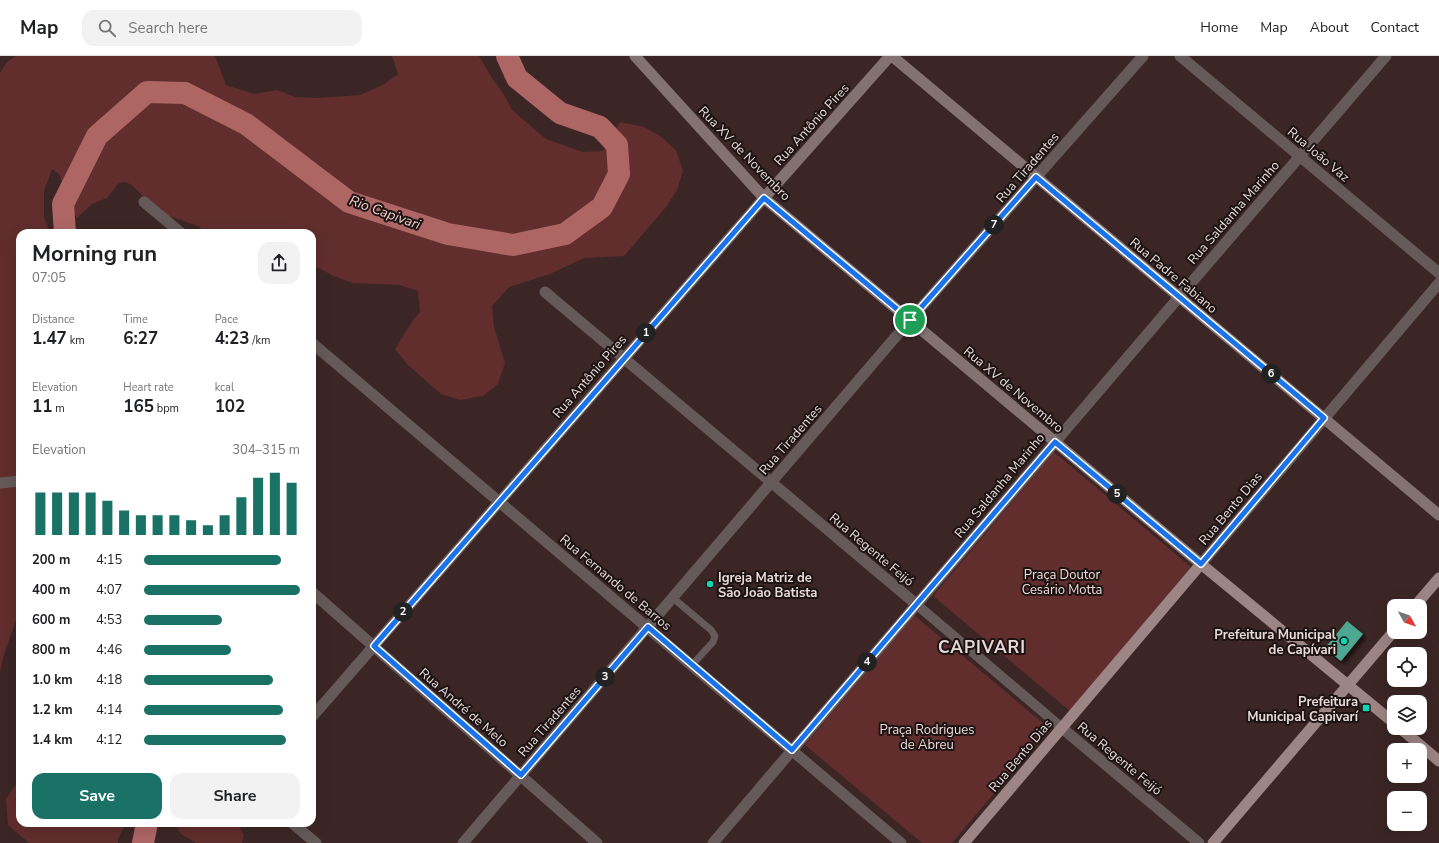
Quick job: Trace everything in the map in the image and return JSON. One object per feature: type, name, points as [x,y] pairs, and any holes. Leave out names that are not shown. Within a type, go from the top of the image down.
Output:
[{"type":"main road","name":"Rua XV de Novembro","points":[[635,56],[764,198],[1201,564],[1387,717]]},
{"type":"main road","name":"Rua Antônio Pires","points":[[764,198],[891,56]]},
{"type":"main road","name":"Rua Padre Fabiano","points":[[891,56],[1439,514]]},
{"type":"main road","name":"Rua Bento Dias","points":[[964,843],[1201,564]]},
{"type":"main road","points":[[1421,599],[1439,578]]},
{"type":"main road","points":[[1213,843],[1388,639]]},
{"type":"main road","points":[[1408,735],[1439,761]]},
{"type":"street","name":"Rua Tiradentes","points":[[463,843],[910,320],[1143,56]]},
{"type":"street","name":"Rua João Vaz","points":[[1180,56],[1439,273]]},
{"type":"street","name":"Rua Saldanha Marinho","points":[[712,843],[1386,56]]},
{"type":"street","name":"Rua Antônio Pires","points":[[316,712],[764,198]]},
{"type":"street","points":[[144,202],[176,229]]},
{"type":"street","name":"Rua Bento Dias","points":[[1201,564],[1439,282]]},
{"type":"street","name":"Rua Regente Feijó","points":[[545,292],[1199,843]]},
{"type":"street","name":"Rua Fernando de Barros","points":[[316,346],[902,843]]},
{"type":"street","points":[[0,483],[16,481]]},
{"type":"street","name":"Rua André de Melo","points":[[316,595],[597,843]]},
{"type":"street","points":[[297,827],[316,843]]},
{"type":"lane","points":[[673,598],[712,630],[714,636],[713,642],[692,665]]},
{"type":"green space","points":[[16,56],[215,56],[226,85],[254,94],[277,90],[295,97],[319,98],[360,95],[383,85],[398,74],[392,56],[479,56],[512,110],[546,139],[583,152],[603,151],[620,122],[644,127],[660,136],[676,150],[683,171],[677,190],[667,206],[624,256],[584,258],[550,274],[509,287],[492,306],[494,327],[505,363],[498,384],[483,396],[460,400],[441,394],[408,365],[395,349],[413,320],[420,312],[418,291],[400,285],[353,283],[316,267],[316,229],[201,229],[198,226],[158,212],[133,186],[126,182],[119,183],[107,198],[92,204],[77,218],[71,208],[59,174],[52,169],[44,191],[44,217],[48,229],[16,229],[16,621],[4,654],[0,672],[0,73],[7,62]]},
{"type":"green space","name":"Praça Doutor Cesário Motta","points":[[1054,452],[1191,567],[1070,711],[933,596]]},
{"type":"green space","name":"Praça Rodrigues de Abreu","points":[[914,615],[1049,728],[952,843],[922,843],[805,745]]},
{"type":"green space","points":[[16,784],[16,827],[124,827],[118,839],[118,843],[29,843],[8,825],[6,799]]},
{"type":"green space","points":[[177,827],[239,827],[244,835],[242,843],[196,843],[181,834]]},
{"type":"building","name":"Prefeitura Municipal de Capívari","points":[[1347,621],[1363,634],[1341,661],[1325,648]]},
{"type":"waterway","name":"Rio Capivari","points":[[65,229],[63,204],[97,136],[147,92],[185,93],[246,124],[349,202],[448,234],[513,245],[565,234],[602,207],[619,174],[617,145],[600,127],[560,113],[517,78],[507,56]]},
{"type":"waterway","name":"Rio Capivari","points":[[143,843],[146,827]]},
{"type":"place","name":"Igreja Matriz de São João Batista","points":[[710,584]]},
{"type":"place","name":"Prefeitura Municipal de Capívari","points":[[1344,641]]},
{"type":"place","name":"Prefeitura Municipal Capivarí","points":[[1366,708]]},
{"type":"district","name":"CAPIVARI","points":[[982,647]]},
{"type":"route","points":[[1036,177],[1324,418],[1201,564],[1055,442],[792,750],[648,627],[521,775],[374,646],[764,198],[910,320],[1036,177]]}]
